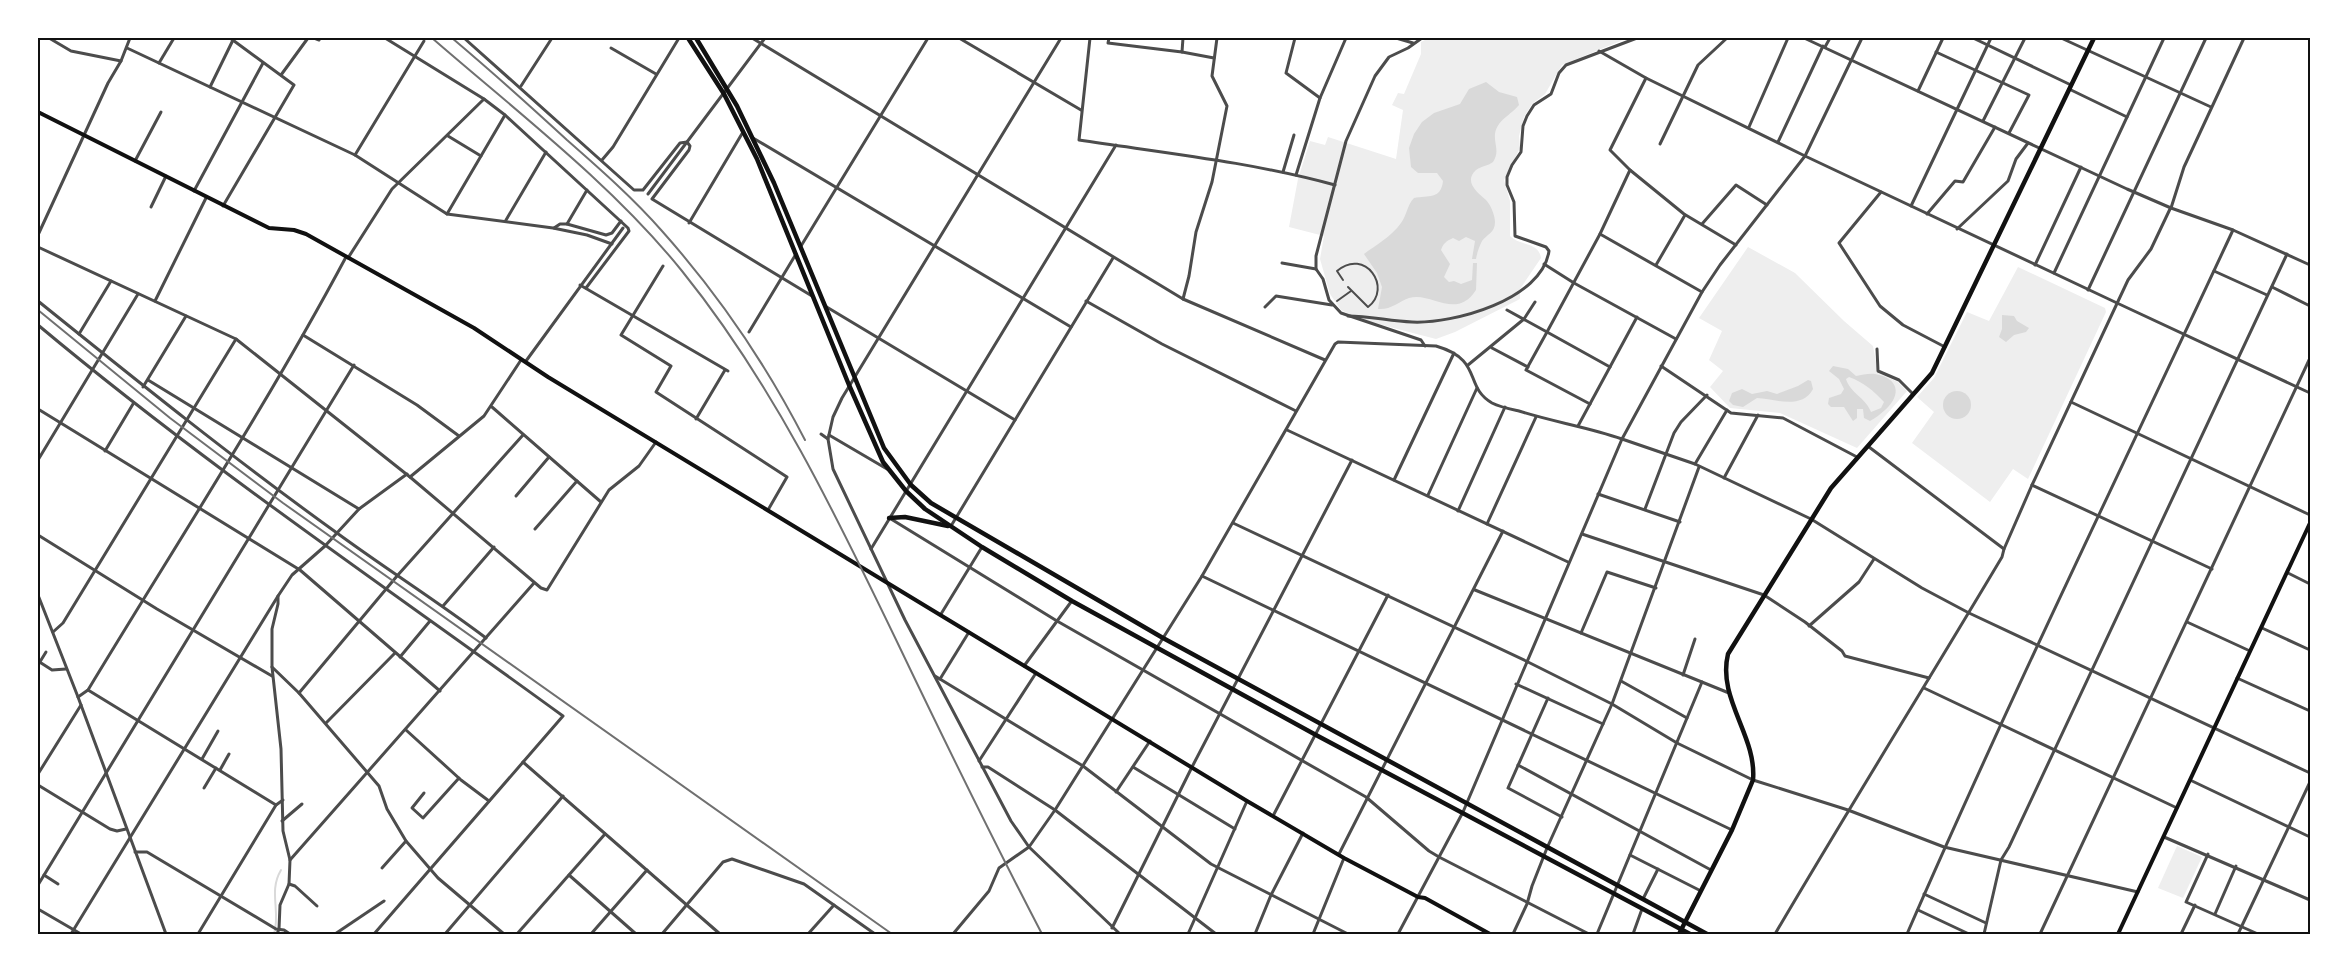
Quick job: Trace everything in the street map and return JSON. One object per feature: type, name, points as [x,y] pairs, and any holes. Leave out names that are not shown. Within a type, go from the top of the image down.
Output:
[{"type":"main road","points":[[688,38],[724,94],[757,159],[873,441],[888,470],[925,509],[982,547],[1072,601],[1316,735],[1642,909],[1680,932],[1690,934]]},
{"type":"main road","points":[[696,38],[727,88],[753,138],[884,448],[911,485],[931,503],[1163,638],[1707,934]]},
{"type":"main road","points":[[1680,932],[1732,830],[1753,780],[1749,750],[1726,680],[1728,654],[1831,488],[1929,379],[2094,38]]},
{"type":"main road","points":[[38,112],[269,228],[294,230],[306,234],[474,328],[548,377],[1247,801],[1344,858],[1418,897],[1425,898],[1490,934]]},
{"type":"main road","points":[[889,518],[906,517],[951,527]]},
{"type":"main road","points":[[2119,933],[2310,523]]},
{"type":"street","points":[[50,38],[71,51],[122,61]]},
{"type":"street","points":[[38,235],[108,82],[122,61],[130,38]]},
{"type":"street","points":[[159,63],[174,38]]},
{"type":"street","points":[[281,76],[308,38]]},
{"type":"street","points":[[314,38],[319,40],[321,38]]},
{"type":"street","points":[[385,38],[484,99],[621,220],[628,231],[586,288]]},
{"type":"street","points":[[464,38],[521,86],[634,190],[643,190],[652,200],[814,297]]},
{"type":"street","points":[[521,86],[552,38]]},
{"type":"street","points":[[602,161],[613,147],[679,38]]},
{"type":"street","points":[[752,38],[1183,299],[1325,360]]},
{"type":"street","points":[[648,194],[765,38]]},
{"type":"street","points":[[800,248],[928,38]]},
{"type":"street","points":[[959,38],[1082,110]]},
{"type":"street","points":[[1061,38],[855,375],[836,408],[828,437],[833,469],[935,676],[1011,820],[1029,847],[1120,934]]},
{"type":"street","points":[[1090,38],[1079,140],[1216,159],[1335,185]]},
{"type":"street","points":[[1109,38],[1108,42],[1214,58]]},
{"type":"street","points":[[1182,52],[1184,38]]},
{"type":"street","points":[[1183,299],[1190,276],[1196,232],[1208,198],[1227,106],[1212,76],[1216,38]]},
{"type":"street","points":[[1295,38],[1286,73],[1320,98]]},
{"type":"street","points":[[1296,175],[1320,98],[1346,38]]},
{"type":"street","points":[[1396,38],[1413,43]]},
{"type":"street","points":[[1332,305],[1323,279],[1316,269],[1316,256],[1346,141],[1376,76],[1389,57],[1422,38]]},
{"type":"street","points":[[1348,316],[1412,322],[1453,320],[1521,292],[1544,264],[1549,251],[1546,247],[1515,236],[1514,202],[1507,185],[1507,177],[1521,152],[1523,126],[1534,105],[1551,94],[1558,73],[1566,65],[1637,38]]},
{"type":"street","points":[[1660,144],[1698,65],[1728,38]]},
{"type":"street","points":[[1749,127],[1788,38]]},
{"type":"street","points":[[1804,38],[2133,192],[2233,230],[2310,265]]},
{"type":"street","points":[[1778,142],[1830,38]]},
{"type":"street","points":[[1398,934],[1463,812],[1622,439],[1702,292],[1805,156],[1862,38]]},
{"type":"street","points":[[1918,91],[1943,38]]},
{"type":"street","points":[[1973,38],[2015,57],[2127,117]]},
{"type":"street","points":[[1911,206],[1991,38]]},
{"type":"street","points":[[1983,121],[2025,38]]},
{"type":"street","points":[[2061,38],[2211,107]]},
{"type":"street","points":[[2054,273],[2164,38]]},
{"type":"street","points":[[2088,290],[2206,38]]},
{"type":"street","points":[[1775,934],[2002,557],[2032,485],[2127,280],[2151,249],[2171,208],[2184,167],[2244,38]]},
{"type":"street","points":[[210,87],[231,39],[294,85],[223,206]]},
{"type":"street","points":[[355,155],[424,41]]},
{"type":"street","points":[[127,48],[355,155],[447,214],[553,228],[587,235],[612,244]]},
{"type":"street","points":[[611,48],[656,74]]},
{"type":"street","points":[[1599,51],[1646,78],[1805,156],[2310,393]]},
{"type":"street","points":[[1936,52],[2029,95],[2009,134]]},
{"type":"street","points":[[195,192],[262,63]]},
{"type":"street","points":[[1646,78],[1610,150],[1630,170],[1685,215],[1736,245]]},
{"type":"street","points":[[78,697],[88,690],[243,439],[347,257],[398,183],[484,99]]},
{"type":"street","points":[[135,161],[161,112]]},
{"type":"street","points":[[447,214],[505,116]]},
{"type":"street","points":[[1927,214],[1955,181],[1963,182],[1995,127]]},
{"type":"street","points":[[689,223],[743,132]]},
{"type":"street","points":[[448,135],[481,156]]},
{"type":"street","points":[[1283,172],[1294,135]]},
{"type":"street","points":[[753,138],[1071,327]]},
{"type":"street","points":[[643,190],[680,143],[687,142]]},
{"type":"street","points":[[652,200],[689,150],[690,146],[687,142]]},
{"type":"street","points":[[1957,229],[2008,181],[2016,159],[2028,143]]},
{"type":"street","points":[[872,549],[1116,146]]},
{"type":"street","points":[[506,221],[546,152]]},
{"type":"street","points":[[2035,265],[2081,167]]},
{"type":"street","points":[[1590,404],[1526,370],[1600,234],[1630,170]]},
{"type":"street","points":[[151,207],[166,176]]},
{"type":"street","points":[[1702,224],[1736,185],[1767,205]]},
{"type":"street","points":[[567,224],[587,190]]},
{"type":"street","points":[[1881,192],[1839,243],[1880,306],[1903,325],[1945,346]]},
{"type":"street","points":[[155,301],[206,198]]},
{"type":"street","points":[[1656,265],[1685,215]]},
{"type":"street","points":[[553,228],[560,224],[567,224],[606,235],[612,233],[621,220]]},
{"type":"street","points":[[71,934],[292,575],[325,546],[359,509],[409,475],[484,416],[623,228]]},
{"type":"street","points":[[1907,934],[1944,847],[2233,230]]},
{"type":"street","points":[[1600,234],[1702,292]]},
{"type":"street","points":[[38,247],[236,339],[409,475],[534,583],[547,590],[609,490],[639,466],[656,442]]},
{"type":"street","points":[[749,332],[796,254]]},
{"type":"street","points":[[1984,934],[2001,860],[2055,750],[2287,254]]},
{"type":"street","points":[[951,527],[1113,258]]},
{"type":"street","points":[[1282,263],[1316,269]]},
{"type":"street","points":[[1343,280],[1337,272],[1349,263],[1360,263],[1373,274],[1378,289],[1372,304],[1368,307],[1348,286]]},
{"type":"street","points":[[1544,264],[1676,339]]},
{"type":"street","points":[[663,266],[621,335],[671,366],[656,392],[787,477],[768,510]]},
{"type":"street","points":[[2214,271],[2267,296]]},
{"type":"street","points":[[79,334],[111,281]]},
{"type":"street","points":[[580,285],[726,370],[696,419]]},
{"type":"street","points":[[2271,287],[2310,306]]},
{"type":"street","points":[[1337,301],[1351,291]]},
{"type":"street","points":[[38,460],[138,294]]},
{"type":"street","points":[[1265,307],[1276,296],[1332,305],[1348,316],[1421,340],[1425,346]]},
{"type":"street","points":[[38,301],[232,456],[336,533],[486,638]]},
{"type":"street","points":[[1086,301],[1162,344],[1296,411]]},
{"type":"street","points":[[1468,365],[1524,319],[1536,302]]},
{"type":"street","points":[[824,305],[967,393],[1016,420]]},
{"type":"street","points":[[1507,310],[1610,367]]},
{"type":"street","points":[[143,387],[186,316]]},
{"type":"street","points":[[1578,426],[1637,317]]},
{"type":"street","points":[[38,325],[91,370],[268,506],[563,716],[374,934]]},
{"type":"street","points":[[303,335],[417,405],[459,436]]},
{"type":"street","points":[[52,633],[63,622],[95,572],[236,339]]},
{"type":"street","points":[[953,934],[989,891],[999,868],[1029,847],[1055,810],[1202,576],[1325,360],[1338,342],[1436,346],[1454,353],[1468,365],[1477,388],[1492,402],[1536,417],[1622,439],[1724,478],[1811,519],[1922,588],[1969,613],[2310,773]]},
{"type":"street","points":[[1492,347],[1528,367]]},
{"type":"street","points":[[1877,349],[1878,371],[1899,380],[1914,395]]},
{"type":"street","points":[[1394,480],[1454,353]]},
{"type":"street","points":[[2040,934],[2310,358]]},
{"type":"street","points":[[38,885],[354,365]]},
{"type":"street","points":[[1661,366],[1726,410],[1737,415],[1783,418],[1857,457]]},
{"type":"street","points":[[148,380],[359,509]]},
{"type":"street","points":[[1427,496],[1477,388]]},
{"type":"street","points":[[1645,509],[1665,454],[1681,422],[1707,395]]},
{"type":"street","points":[[2071,402],[2310,515]]},
{"type":"street","points":[[105,451],[133,403]]},
{"type":"street","points":[[492,407],[601,502]]},
{"type":"street","points":[[1458,511],[1505,407]]},
{"type":"street","points":[[38,410],[300,570],[440,691]]},
{"type":"street","points":[[1513,934],[1527,904],[1543,857],[1612,704],[1680,522],[1697,466],[1726,410]]},
{"type":"street","points":[[1724,478],[1758,415]]},
{"type":"street","points":[[1487,524],[1536,417]]},
{"type":"street","points":[[1287,430],[1569,562]]},
{"type":"street","points":[[821,434],[888,470]]},
{"type":"street","points":[[299,693],[397,576],[523,435]]},
{"type":"street","points":[[1868,446],[2004,549]]},
{"type":"street","points":[[516,496],[549,457]]},
{"type":"street","points":[[1112,928],[1191,766],[1352,460]]},
{"type":"street","points":[[535,529],[577,481]]},
{"type":"street","points":[[2032,485],[2212,569]]},
{"type":"street","points":[[1598,494],[1680,522]]},
{"type":"street","points":[[889,518],[1057,621],[1366,797],[1439,857],[1589,934]]},
{"type":"street","points":[[1233,523],[1526,661],[1612,704],[1677,743],[1753,780],[1848,810],[1944,847],[2138,892]]},
{"type":"street","points":[[1338,854],[1503,531]]},
{"type":"street","points":[[1582,534],[1764,595],[1809,626],[1842,651],[1845,656],[1929,678]]},
{"type":"street","points":[[38,535],[95,572],[273,676]]},
{"type":"street","points":[[443,606],[494,547]]},
{"type":"street","points":[[941,614],[982,547]]},
{"type":"street","points":[[1809,626],[1859,582],[1874,559]]},
{"type":"street","points":[[1581,633],[1607,572],[1656,588]]},
{"type":"street","points":[[2288,573],[2310,584]]},
{"type":"street","points":[[1202,576],[1732,830]]},
{"type":"street","points":[[290,860],[534,583]]},
{"type":"street","points":[[1474,590],[1729,693]]},
{"type":"street","points":[[38,595],[166,934]]},
{"type":"street","points":[[1273,816],[1388,595]]},
{"type":"street","points":[[277,934],[280,905],[289,884],[290,860],[282,821],[280,749],[272,667],[271,642],[279,604],[278,596]]},
{"type":"street","points":[[1024,666],[1072,601]]},
{"type":"street","points":[[399,657],[430,621]]},
{"type":"street","points":[[2187,622],[2250,651]]},
{"type":"street","points":[[2262,628],[2310,650]]},
{"type":"street","points":[[940,679],[970,632]]},
{"type":"street","points":[[1683,675],[1695,639]]},
{"type":"street","points":[[46,652],[38,663],[53,670],[66,669]]},
{"type":"street","points":[[326,723],[395,653]]},
{"type":"street","points":[[272,667],[299,693],[381,787],[387,809],[406,841],[430,868],[470,906],[504,934]]},
{"type":"street","points":[[979,761],[1036,673]]},
{"type":"street","points":[[935,676],[1083,766],[1217,867],[1348,934]]},
{"type":"street","points":[[2237,678],[2310,711]]},
{"type":"street","points":[[1621,681],[1687,718]]},
{"type":"street","points":[[1597,934],[1702,682]]},
{"type":"street","points":[[1516,684],[1603,724]]},
{"type":"street","points":[[1924,688],[2177,808]]},
{"type":"street","points":[[88,690],[276,805]]},
{"type":"street","points":[[1548,698],[1508,788],[1562,817]]},
{"type":"street","points":[[38,774],[81,705]]},
{"type":"street","points":[[406,730],[459,778],[489,801]]},
{"type":"street","points":[[202,759],[218,731]]},
{"type":"street","points":[[1116,792],[1150,741]]},
{"type":"street","points":[[204,788],[230,754]]},
{"type":"street","points":[[523,762],[720,934]]},
{"type":"street","points":[[1518,765],[1711,870]]},
{"type":"street","points":[[1133,766],[1235,829]]},
{"type":"street","points":[[982,767],[988,767],[1055,810],[1216,934]]},
{"type":"street","points":[[424,793],[411,808],[423,818],[459,778]]},
{"type":"street","points":[[2190,780],[2310,837]]},
{"type":"street","points":[[2238,934],[2310,782]]},
{"type":"street","points":[[38,785],[110,829],[117,831],[126,829]]},
{"type":"street","points":[[445,934],[562,796]]},
{"type":"street","points":[[198,934],[276,805],[283,800]]},
{"type":"street","points":[[1188,934],[1247,801]]},
{"type":"street","points":[[282,821],[302,804]]},
{"type":"street","points":[[517,934],[605,833]]},
{"type":"street","points":[[1256,934],[1271,895],[1303,833]]},
{"type":"street","points":[[2164,837],[2265,878],[2310,900]]},
{"type":"street","points":[[382,868],[406,841]]},
{"type":"street","points":[[135,852],[147,852],[220,897],[276,929],[290,934]]},
{"type":"street","points":[[2208,854],[2186,902],[2258,934]]},
{"type":"street","points":[[1630,855],[1702,891]]},
{"type":"street","points":[[1313,934],[1344,858]]},
{"type":"street","points":[[662,934],[723,862],[732,859],[804,884],[874,934]]},
{"type":"street","points":[[2214,914],[2236,866]]},
{"type":"street","points":[[1643,899],[1658,869]]},
{"type":"street","points":[[591,934],[647,870]]},
{"type":"street","points":[[44,875],[58,884]]},
{"type":"street","points":[[569,875],[636,934]]},
{"type":"street","points":[[289,884],[295,886],[316,906]]},
{"type":"street","points":[[1924,894],[1986,923]]},
{"type":"street","points":[[335,934],[384,901]]},
{"type":"street","points":[[807,934],[834,905]]},
{"type":"street","points":[[2182,934],[2195,905]]},
{"type":"street","points":[[38,909],[81,934]]},
{"type":"street","points":[[1634,934],[1642,909]]},
{"type":"street","points":[[1918,910],[1970,934]]},
{"type":"street","points":[[2119,933],[2126,934]]},
{"type":"shaded area","points":[[1429,38],[1628,38],[1562,65],[1545,94],[1532,104],[1524,117],[1519,136],[1520,148],[1504,180],[1510,201],[1510,236],[1537,249],[1541,258],[1520,289],[1520,299],[1455,332],[1436,339],[1359,319],[1341,310],[1330,294],[1320,259],[1324,236],[1289,227],[1298,179],[1310,141],[1325,145],[1328,137],[1396,159],[1403,110],[1392,105],[1398,93],[1404,94],[1421,54],[1421,42]]},
{"type":"shaded area","points":[[1486,82],[1499,92],[1517,97],[1519,105],[1501,121],[1496,129],[1496,155],[1493,162],[1476,170],[1471,179],[1473,187],[1491,208],[1495,226],[1482,241],[1476,259],[1472,259],[1475,241],[1466,237],[1459,241],[1451,239],[1441,250],[1450,264],[1444,277],[1449,282],[1454,281],[1461,284],[1472,280],[1473,263],[1477,263],[1476,290],[1468,299],[1460,303],[1443,303],[1417,297],[1378,309],[1382,287],[1377,273],[1364,254],[1397,228],[1414,198],[1433,196],[1442,187],[1443,181],[1437,173],[1418,173],[1411,167],[1409,148],[1414,134],[1422,122],[1434,113],[1460,104],[1469,89]]},
{"type":"shaded area","points":[[1748,247],[1795,273],[1873,346],[1878,373],[1898,382],[1907,391],[1857,448],[1780,413],[1730,408],[1710,387],[1723,371],[1709,360],[1722,331],[1699,318]]},
{"type":"shaded area","points":[[2018,267],[2105,308],[2106,312],[2028,479],[2013,469],[1990,502],[1912,443],[1934,412],[1917,397],[1934,378],[1967,312],[1989,321]]},
{"type":"shaded area","points":[[2002,315],[2014,316],[2017,321],[2029,328],[2026,332],[2014,335],[2006,342],[1999,337],[2002,329]]},
{"type":"shaded area","points":[[1833,366],[1848,369],[1856,376],[1875,374],[1883,376],[1893,383],[1896,393],[1894,399],[1885,410],[1870,421],[1864,418],[1863,409],[1857,409],[1857,418],[1853,421],[1844,407],[1831,407],[1828,404],[1829,398],[1841,394],[1844,389],[1839,379],[1829,371]],"holes":[[[1849,377],[1868,387],[1884,402],[1881,408],[1871,412],[1846,379]]]},
{"type":"shaded area","points":[[1808,380],[1811,381],[1813,389],[1802,399],[1795,401],[1757,398],[1743,407],[1733,405],[1729,401],[1732,393],[1742,389],[1752,394],[1767,391],[1777,394]]},
{"type":"shaded area","points":[[1957,391],[1967,395],[1971,405],[1967,415],[1957,419],[1947,415],[1943,405],[1947,395]]},
{"type":"shaded area","points":[[2177,846],[2202,857],[2183,898],[2158,888]]},
{"type":"waterway","points":[[274,934],[276,926],[275,886],[281,870]]},
{"type":"railway","points":[[432,38],[562,149],[625,208],[682,271],[746,360],[775,406],[828,501],[1042,934]]},
{"type":"railway","points":[[452,38],[604,173],[662,231],[703,280],[758,357],[805,440]]},
{"type":"railway","points":[[38,310],[170,418],[283,503],[892,934]]}]
